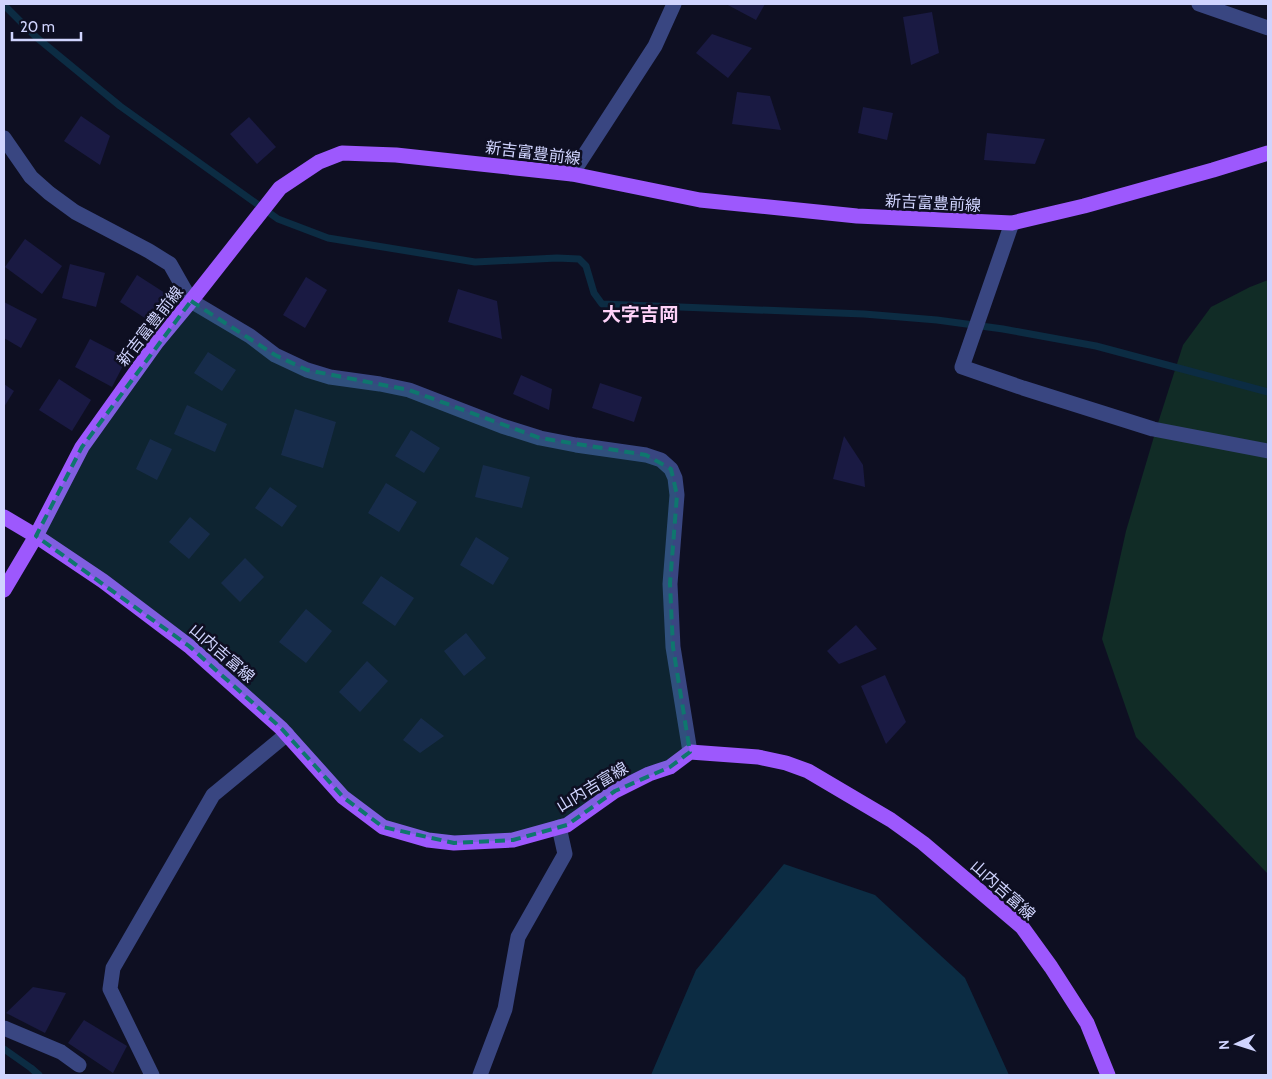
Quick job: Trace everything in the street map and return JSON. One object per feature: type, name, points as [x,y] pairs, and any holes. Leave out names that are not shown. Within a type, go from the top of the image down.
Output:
[{"type":"main road","name":"新吉富豊前線","points":[[4,590],[36,536],[82,446],[157,342],[280,188],[319,162],[342,153],[396,155],[572,174],[700,200],[857,216],[976,223],[1012,223],[1093,203],[1268,153]]},
{"type":"main road","name":"山内吉富線","points":[[4,517],[103,581],[189,646],[287,734],[343,797],[383,827],[428,840],[454,843],[513,840],[567,825],[615,791],[649,774],[670,767],[690,752],[758,757],[786,763],[808,772],[891,820],[923,843],[1022,927],[1051,967],[1087,1023],[1108,1075]]},
{"type":"street","points":[[572,174],[655,46],[674,4]]},
{"type":"street","points":[[1200,4],[1268,28]]},
{"type":"street","points":[[4,138],[31,177],[49,194],[75,212],[149,250],[170,264],[191,301],[250,336],[275,355],[307,370],[330,377],[409,390],[502,426],[540,438],[576,446],[646,455],[661,460],[671,469],[675,478],[676,495],[670,584],[673,648],[690,752]]},
{"type":"street","points":[[1012,223],[962,367],[1153,429],[1268,451]]},
{"type":"street","points":[[151,1075],[110,988],[114,968],[213,795],[287,734]]},
{"type":"street","points":[[480,1075],[505,1009],[518,938],[565,854],[560,827]]},
{"type":"street","points":[[4,1028],[61,1052],[79,1065]]},
{"type":"highlighted area","points":[[191,301],[275,355],[307,370],[409,390],[540,438],[646,455],[671,469],[677,495],[670,584],[673,647],[690,752],[670,767],[615,791],[567,825],[513,840],[454,843],[383,827],[343,797],[281,728],[189,646],[36,536],[82,447]]},
{"type":"green space","points":[[1268,280],[1268,874],[1136,737],[1102,639],[1126,531],[1183,345],[1211,307]]},
{"type":"water","points":[[784,864],[875,895],[965,978],[1009,1075],[651,1075],[696,970]]},
{"type":"building","points":[[726,4],[765,4],[756,20]]},
{"type":"building","points":[[932,12],[939,53],[911,65],[903,17]]},
{"type":"building","points":[[712,34],[752,48],[728,78],[696,53]]},
{"type":"building","points":[[737,92],[770,96],[781,130],[732,124]]},
{"type":"building","points":[[863,107],[893,113],[887,140],[858,133]]},
{"type":"building","points":[[81,116],[110,136],[100,165],[64,141]]},
{"type":"building","points":[[249,117],[276,147],[257,164],[230,134]]},
{"type":"building","points":[[987,133],[1045,139],[1035,164],[984,160]]},
{"type":"building","points":[[25,239],[62,266],[42,294],[5,267]]},
{"type":"building","points":[[70,264],[105,273],[96,307],[62,298]]},
{"type":"building","points":[[137,275],[165,293],[148,320],[120,302]]},
{"type":"building","points":[[306,277],[327,290],[305,328],[283,315]]},
{"type":"building","points":[[458,289],[497,301],[502,339],[448,322]]},
{"type":"building","points":[[4,302],[37,319],[21,348],[4,338]]},
{"type":"building","points":[[90,339],[127,358],[112,387],[75,367]]},
{"type":"building","points":[[208,352],[236,370],[222,391],[194,373]]},
{"type":"building","points":[[521,375],[552,389],[549,410],[513,394]]},
{"type":"building","points":[[59,379],[91,400],[72,431],[39,410]]},
{"type":"building","points":[[600,383],[642,397],[634,422],[592,408]]},
{"type":"building","points":[[4,384],[14,391],[4,407]]},
{"type":"building","points":[[187,405],[227,424],[215,452],[174,434]]},
{"type":"building","points":[[295,409],[336,422],[323,468],[281,455]]},
{"type":"building","points":[[411,430],[440,448],[424,473],[395,456]]},
{"type":"building","points":[[844,436],[863,465],[865,487],[833,479]]},
{"type":"building","points":[[150,439],[172,449],[157,480],[136,469]]},
{"type":"building","points":[[483,465],[530,477],[522,508],[475,497]]},
{"type":"building","points":[[386,483],[417,502],[399,532],[368,513]]},
{"type":"building","points":[[270,487],[297,506],[282,527],[255,508]]},
{"type":"building","points":[[190,517],[210,534],[189,559],[169,542]]},
{"type":"building","points":[[476,537],[509,558],[493,585],[460,565]]},
{"type":"building","points":[[245,558],[264,577],[240,602],[221,583]]},
{"type":"building","points":[[381,576],[414,598],[395,626],[362,603]]},
{"type":"building","points":[[306,609],[332,631],[306,663],[279,642]]},
{"type":"building","points":[[856,625],[877,649],[839,664],[827,651]]},
{"type":"building","points":[[466,633],[486,658],[464,676],[444,651]]},
{"type":"building","points":[[367,661],[388,681],[360,712],[339,692]]},
{"type":"building","points":[[885,675],[906,722],[886,744],[861,686]]},
{"type":"building","points":[[421,718],[444,736],[420,753],[403,740]]},
{"type":"building","points":[[33,987],[66,993],[45,1033],[6,1013]]},
{"type":"building","points":[[84,1020],[127,1046],[113,1073],[68,1043]]},
{"type":"waterway","points":[[4,5],[36,37],[120,106],[278,219],[328,238],[475,262],[557,258],[579,259],[586,266],[594,293],[602,304],[864,314],[937,320],[1003,329],[1096,346],[1268,392]]},
{"type":"waterway","points":[[4,1049],[39,1075]]},
{"type":"district","name":"大字吉岡","points":[[640,314]]}]
